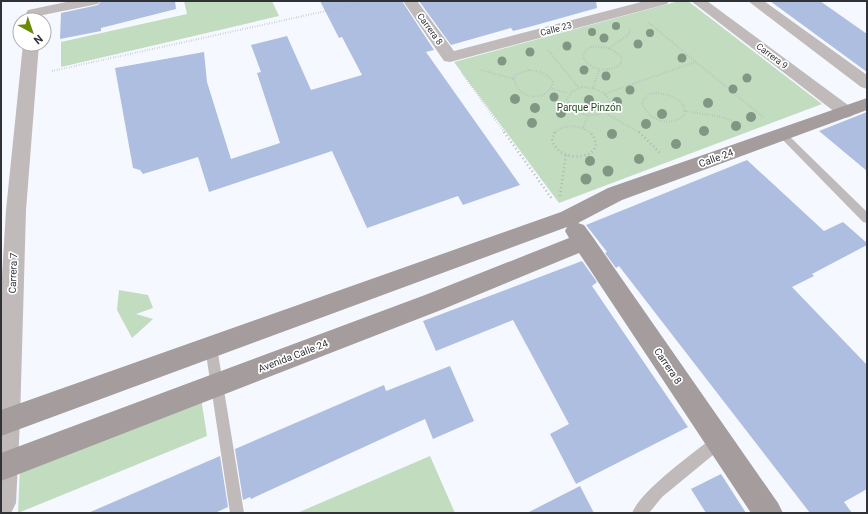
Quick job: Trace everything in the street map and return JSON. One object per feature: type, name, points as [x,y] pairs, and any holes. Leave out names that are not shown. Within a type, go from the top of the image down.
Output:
[{"type":"main road","name":"Calle 24","points":[[563,213],[867,104]]},
{"type":"main road","points":[[4,422],[211,347],[563,213]]},
{"type":"main road","name":"Carrera 8","points":[[563,213],[768,513]]},
{"type":"main road","name":"Avenida Calle 24","points":[[2,466],[433,303],[584,242]]},
{"type":"street","points":[[34,11],[93,1]]},
{"type":"street","name":"Carrera 8","points":[[410,1],[450,57]]},
{"type":"street","name":"Calle 23","points":[[450,57],[662,1]]},
{"type":"street","name":"Carrera 9","points":[[698,1],[846,112]]},
{"type":"street","points":[[755,1],[867,83]]},
{"type":"street","name":"Carrera 7","points":[[1,503],[16,210],[30,52]]},
{"type":"lane","points":[[782,134],[867,219]]},
{"type":"lane","points":[[211,347],[237,513]]},
{"type":"lane","points":[[639,513],[658,492],[718,441]]},
{"type":"path","points":[[65,68],[358,4]]},
{"type":"path","points":[[632,9],[782,134]]},
{"type":"path","points":[[534,35],[579,88]]},
{"type":"path","points":[[603,47],[615,50],[619,54],[622,62],[617,68],[612,70],[599,70],[588,65],[584,61],[583,57],[586,50],[603,47]]},
{"type":"path","points":[[450,57],[563,213]]},
{"type":"path","points":[[604,94],[696,62]]},
{"type":"path","points":[[529,70],[542,72],[551,78],[553,82],[552,89],[547,94],[542,96],[528,96],[517,90],[514,86],[514,77],[517,74],[529,70]]},
{"type":"path","points":[[593,88],[599,70]]},
{"type":"path","points":[[552,89],[569,93],[579,88],[593,88],[604,94],[609,100],[610,104],[604,112],[598,114],[578,112],[569,104],[567,99],[569,93]]},
{"type":"path","points":[[656,93],[670,95],[681,102],[686,111],[681,118],[669,122],[654,118],[644,110],[642,101],[650,94],[656,93]]},
{"type":"path","points":[[686,111],[734,119],[764,141]]},
{"type":"path","points":[[604,112],[640,132],[678,172]]},
{"type":"path","points":[[583,128],[588,114]]},
{"type":"path","points":[[569,126],[583,128],[589,131],[596,140],[595,150],[584,157],[566,155],[557,150],[553,145],[553,134],[562,127],[569,126]]},
{"type":"path","points":[[563,213],[566,155]]},
{"type":"green space","points":[[184,1],[272,1],[279,16],[61,67],[61,42],[187,14]]},
{"type":"green space","name":"Parque Pinzón","points":[[679,1],[688,1],[822,104],[559,203],[454,62]]},
{"type":"green space","points":[[119,290],[148,295],[153,308],[136,314],[153,319],[132,338],[117,310]]},
{"type":"green space","points":[[201,398],[207,436],[18,513],[20,467]]},
{"type":"green space","points":[[430,456],[455,513],[297,513]]},
{"type":"building","points":[[101,1],[175,1],[176,9],[101,28],[101,31],[60,39],[61,13],[98,5]]},
{"type":"building","points":[[320,1],[402,1],[434,50],[426,52],[520,185],[463,205],[458,196],[367,228],[332,151],[209,192],[198,157],[143,174],[140,170],[133,168],[115,68],[204,52],[207,82],[231,159],[280,143],[257,73],[261,72],[251,45],[287,36],[311,90],[362,75],[342,37],[339,38]]},
{"type":"building","points":[[419,1],[596,1],[597,8],[513,31],[511,28],[451,45]]},
{"type":"building","points":[[770,1],[820,1],[867,34],[867,72]]},
{"type":"building","points":[[867,112],[867,171],[819,131]]},
{"type":"building","points":[[747,160],[824,231],[843,222],[867,243],[867,245],[812,274],[814,276],[792,287],[867,365],[867,489],[844,502],[852,513],[810,513],[619,266],[616,268],[605,253],[607,252],[586,225]]},
{"type":"building","points":[[582,261],[597,282],[592,286],[688,427],[576,484],[550,434],[569,424],[513,320],[436,351],[423,321]]},
{"type":"building","points":[[450,366],[474,421],[433,439],[425,419],[251,499],[250,497],[243,500],[235,449],[384,385],[386,391]]},
{"type":"building","points":[[220,456],[228,507],[215,513],[88,513]]},
{"type":"building","points":[[721,474],[746,513],[706,513],[691,489]]},
{"type":"building","points":[[580,486],[594,513],[527,513]]}]
